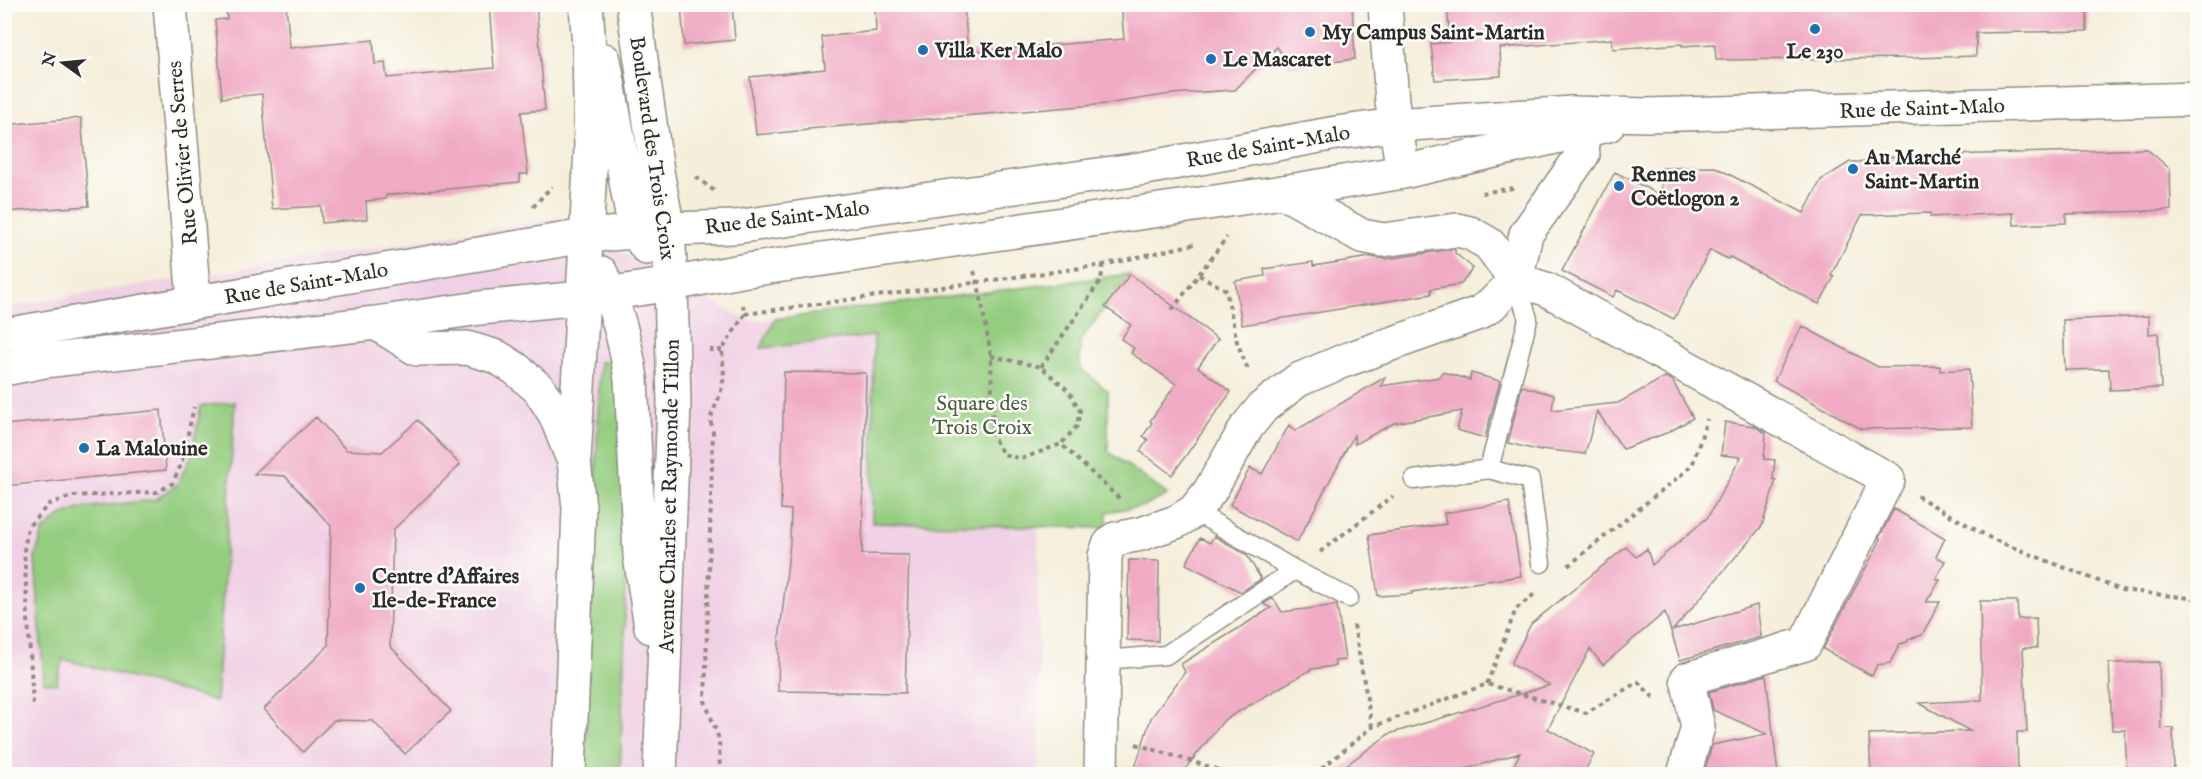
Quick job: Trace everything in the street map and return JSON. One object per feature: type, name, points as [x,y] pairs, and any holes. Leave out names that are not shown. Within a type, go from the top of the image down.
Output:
[{"type":"main road","name":"Rue Olivier de Serres","points":[[170,4],[194,302]]},
{"type":"main road","points":[[585,236],[591,149],[586,4]]},
{"type":"main road","name":"Boulevard des Trois Croix","points":[[593,4],[615,115],[634,231],[671,284]]},
{"type":"main road","name":"Boulevard des Trois Croix","points":[[633,4],[657,171],[668,229],[671,284]]},
{"type":"main road","points":[[1385,4],[1395,125],[1403,172]]},
{"type":"main road","name":"Rue de Saint-Malo","points":[[4,335],[585,236],[634,231],[735,227],[1140,169],[1336,133],[1395,125],[1576,123],[1647,115],[2198,99]]},
{"type":"main road","name":"Rue de Saint-Malo","points":[[4,369],[44,361],[596,296],[741,271],[1283,192],[1403,172],[1576,123]]},
{"type":"main road","points":[[1101,774],[1105,556],[1118,541],[1176,522],[1194,511],[1209,491],[1246,428],[1263,407],[1280,392],[1317,370],[1479,312],[1491,305],[1516,280],[1527,234],[1583,154],[1576,123]]},
{"type":"main road","points":[[1283,192],[1362,236],[1383,240],[1457,230],[1470,232],[1489,244],[1516,280],[1546,289],[1888,479],[1805,644],[1687,679],[1698,727],[1684,774]]},
{"type":"main road","name":"Avenue Charles et Raymonde Tillon","points":[[569,774],[579,508],[574,461],[596,296],[585,236]]},
{"type":"main road","name":"Avenue Charles et Raymonde Tillon","points":[[660,774],[674,395],[671,284]]},
{"type":"main road","name":"Avenue Charles et Raymonde Tillon","points":[[596,296],[627,353],[631,379],[640,556],[663,707]]},
{"type":"main road","name":"Avenue Charles et Raymonde Tillon","points":[[376,323],[417,349],[467,348],[497,357],[516,369],[538,389],[555,414],[574,461]]},
{"type":"lane","points":[[1489,469],[1528,319],[1516,280]]},
{"type":"lane","points":[[1414,480],[1489,469],[1530,480],[1541,563]]},
{"type":"lane","points":[[1194,511],[1295,570],[1349,598]]},
{"type":"lane","points":[[1103,660],[1166,655],[1295,570]]},
{"type":"path","points":[[1216,239],[1227,236]]},
{"type":"path","points":[[963,239],[978,284],[991,356],[993,437],[1003,454],[1021,459],[1061,444],[1077,426],[1080,411],[1069,391],[1041,367],[991,356]]},
{"type":"path","points":[[745,315],[1103,265],[1205,242]]},
{"type":"path","points":[[1041,367],[1101,280],[1103,265]]},
{"type":"path","points":[[1199,275],[1226,290],[1237,342],[1263,407]]},
{"type":"path","points":[[720,774],[719,740],[705,701],[713,431],[710,419],[720,395],[724,376],[722,350]]},
{"type":"path","points":[[1562,571],[1692,466],[1719,384]]},
{"type":"path","points":[[33,704],[24,550],[28,527],[49,504],[73,496],[157,492],[172,484],[181,465],[194,407]]},
{"type":"path","points":[[1061,444],[1125,503],[1118,541]]},
{"type":"path","points":[[1888,479],[1992,539],[2121,590],[2198,598]]},
{"type":"path","points":[[1295,570],[1414,480]]},
{"type":"path","points":[[1487,684],[1516,609],[1544,586]]},
{"type":"path","points":[[1349,598],[1372,727]]},
{"type":"path","points":[[1315,774],[1372,727],[1487,684],[1586,713],[1638,682],[1662,706]]},
{"type":"path","points":[[1101,733],[1232,774]]},
{"type":"shaded area","points":[[559,218],[748,321],[775,319],[761,348],[874,336],[872,523],[1038,527],[1039,774],[5,774],[5,307]]},
{"type":"green space","name":"Square des Trois Croix","points":[[1130,274],[1080,341],[1080,368],[1108,391],[1108,451],[1168,495],[1144,506],[1107,512],[1107,528],[872,523],[874,336],[761,348],[775,319]]},
{"type":"green space","points":[[600,362],[618,362],[625,513],[625,627],[620,774],[585,774]]},
{"type":"green space","points":[[235,402],[216,701],[63,659],[56,684],[44,682],[35,558],[43,531],[59,517],[82,508],[154,500],[176,486],[191,457],[201,406]]},
{"type":"building","points":[[226,4],[286,4],[290,48],[373,40],[375,64],[385,63],[387,78],[494,68],[489,4],[536,4],[545,110],[521,112],[528,174],[520,174],[520,182],[386,195],[386,199],[366,201],[367,219],[322,223],[321,206],[272,209],[262,94],[222,98],[215,20],[227,19]]},
{"type":"building","points":[[681,4],[732,4],[735,40],[684,45]]},
{"type":"building","points":[[916,4],[964,4],[968,52],[1124,39],[1121,4],[1352,4],[1355,59],[1291,67],[1277,47],[1235,90],[1171,94],[1106,104],[756,135],[750,77],[825,69],[822,37],[876,31],[875,8]]},
{"type":"building","points":[[1447,4],[2087,4],[2087,31],[1976,33],[1976,56],[1915,58],[1716,60],[1715,44],[1613,49],[1612,39],[1500,48],[1501,76],[1435,80],[1431,44],[1450,42]]},
{"type":"building","points":[[81,118],[89,206],[4,212],[4,125]]},
{"type":"building","points":[[2147,149],[2170,169],[2171,210],[2066,214],[2066,223],[2014,225],[2013,213],[1930,217],[1930,213],[1862,215],[1831,275],[1834,277],[1819,304],[1730,257],[1728,259],[1710,250],[1674,319],[1617,290],[1613,297],[1562,271],[1615,172],[1662,196],[1661,168],[1715,167],[1804,213],[1821,180],[1850,162],[1881,162],[1881,157]]},
{"type":"building","points":[[1455,249],[1455,253],[1473,268],[1461,284],[1431,289],[1431,294],[1242,325],[1235,281],[1265,276],[1264,269],[1313,262],[1313,266],[1370,257],[1386,259]]},
{"type":"building","points":[[1130,274],[1218,339],[1198,367],[1231,392],[1172,475],[1140,451],[1148,440],[1143,436],[1152,423],[1150,421],[1176,384],[1131,353],[1134,348],[1121,339],[1131,325],[1105,307]]},
{"type":"building","points":[[2149,316],[2149,334],[2158,333],[2161,388],[2110,390],[2109,369],[2065,370],[2063,320]]},
{"type":"building","points":[[1802,326],[1878,367],[1940,366],[1940,371],[1969,369],[1972,427],[1861,429],[1774,381]]},
{"type":"building","points":[[784,372],[866,373],[862,554],[909,555],[905,693],[778,691],[779,642],[790,543],[791,510],[781,509]]},
{"type":"building","points":[[1442,372],[1470,380],[1471,373],[1500,381],[1485,438],[1457,430],[1462,411],[1394,423],[1355,444],[1354,435],[1297,542],[1230,505],[1250,468],[1262,474],[1289,425],[1295,431],[1385,377],[1381,386],[1440,377]]},
{"type":"building","points":[[1665,377],[1672,380],[1693,418],[1669,432],[1623,449],[1597,411],[1585,454],[1541,449],[1541,451],[1508,443],[1522,386],[1554,395],[1552,410],[1618,403]]},
{"type":"building","name":"La Malouine","points":[[161,410],[166,470],[4,486],[4,425]]},
{"type":"building","name":"Centre d'Affaires Ile-de-France","points":[[316,417],[346,450],[382,452],[418,420],[460,465],[393,530],[390,646],[451,711],[405,754],[373,721],[334,720],[303,752],[264,709],[328,646],[331,526],[285,476],[254,474]]},
{"type":"building","points":[[1725,422],[1754,426],[1766,433],[1764,459],[1775,460],[1773,479],[1776,480],[1762,526],[1673,630],[1757,605],[1761,637],[1680,660],[1665,612],[1603,665],[1590,649],[1548,729],[1594,754],[1583,774],[1509,774],[1520,753],[1448,774],[1334,774],[1389,734],[1550,685],[1511,664],[1531,624],[1626,547],[1636,557],[1647,549],[1652,565],[1708,517],[1741,457],[1721,455]]},
{"type":"building","points":[[1509,502],[1521,576],[1412,592],[1412,594],[1378,596],[1369,535],[1446,524],[1444,513]]},
{"type":"building","points":[[1894,509],[1945,538],[1936,557],[1945,561],[1936,578],[1940,580],[1926,602],[1940,602],[1922,635],[1900,644],[1890,663],[1877,665],[1872,676],[1823,649],[1881,539],[1879,538]]},
{"type":"building","points":[[1214,536],[1247,555],[1261,579],[1241,592],[1186,564],[1200,538],[1210,543]]},
{"type":"building","points":[[1129,560],[1159,561],[1158,641],[1127,640]]},
{"type":"building","points":[[1273,598],[1282,612],[1337,605],[1345,660],[1335,661],[1335,666],[1312,669],[1224,720],[1181,774],[1133,774],[1151,718],[1185,672],[1181,664],[1271,608],[1263,604]]},
{"type":"building","points":[[1980,601],[2017,601],[2018,619],[2036,618],[2037,648],[2023,648],[2027,732],[2017,732],[2018,774],[1871,774],[1869,734],[1970,731],[1919,703],[1982,700]]},
{"type":"building","points":[[2159,662],[2161,729],[2173,728],[2174,773],[2127,774],[2125,730],[2112,730],[2109,663]]},
{"type":"building","points":[[1766,675],[1778,774],[1715,774],[1705,769],[1712,745],[1767,734],[1713,710],[1709,692]]},
{"type":"place","name":"Le 230","points":[[1815,29]]},
{"type":"place","name":"My Campus Saint-Martin","points":[[1310,32]]},
{"type":"place","name":"Villa Ker Malo","points":[[923,50]]},
{"type":"place","name":"Le Mascaret","points":[[1211,59]]},
{"type":"place","name":"Au Marché Saint-Martin","points":[[1853,169]]},
{"type":"place","name":"Rennes Coëtlogon 2","points":[[1619,186]]},
{"type":"place","name":"La Malouine","points":[[84,448]]},
{"type":"place","name":"Centre d'Affaires Ile-de-France","points":[[360,588]]}]
